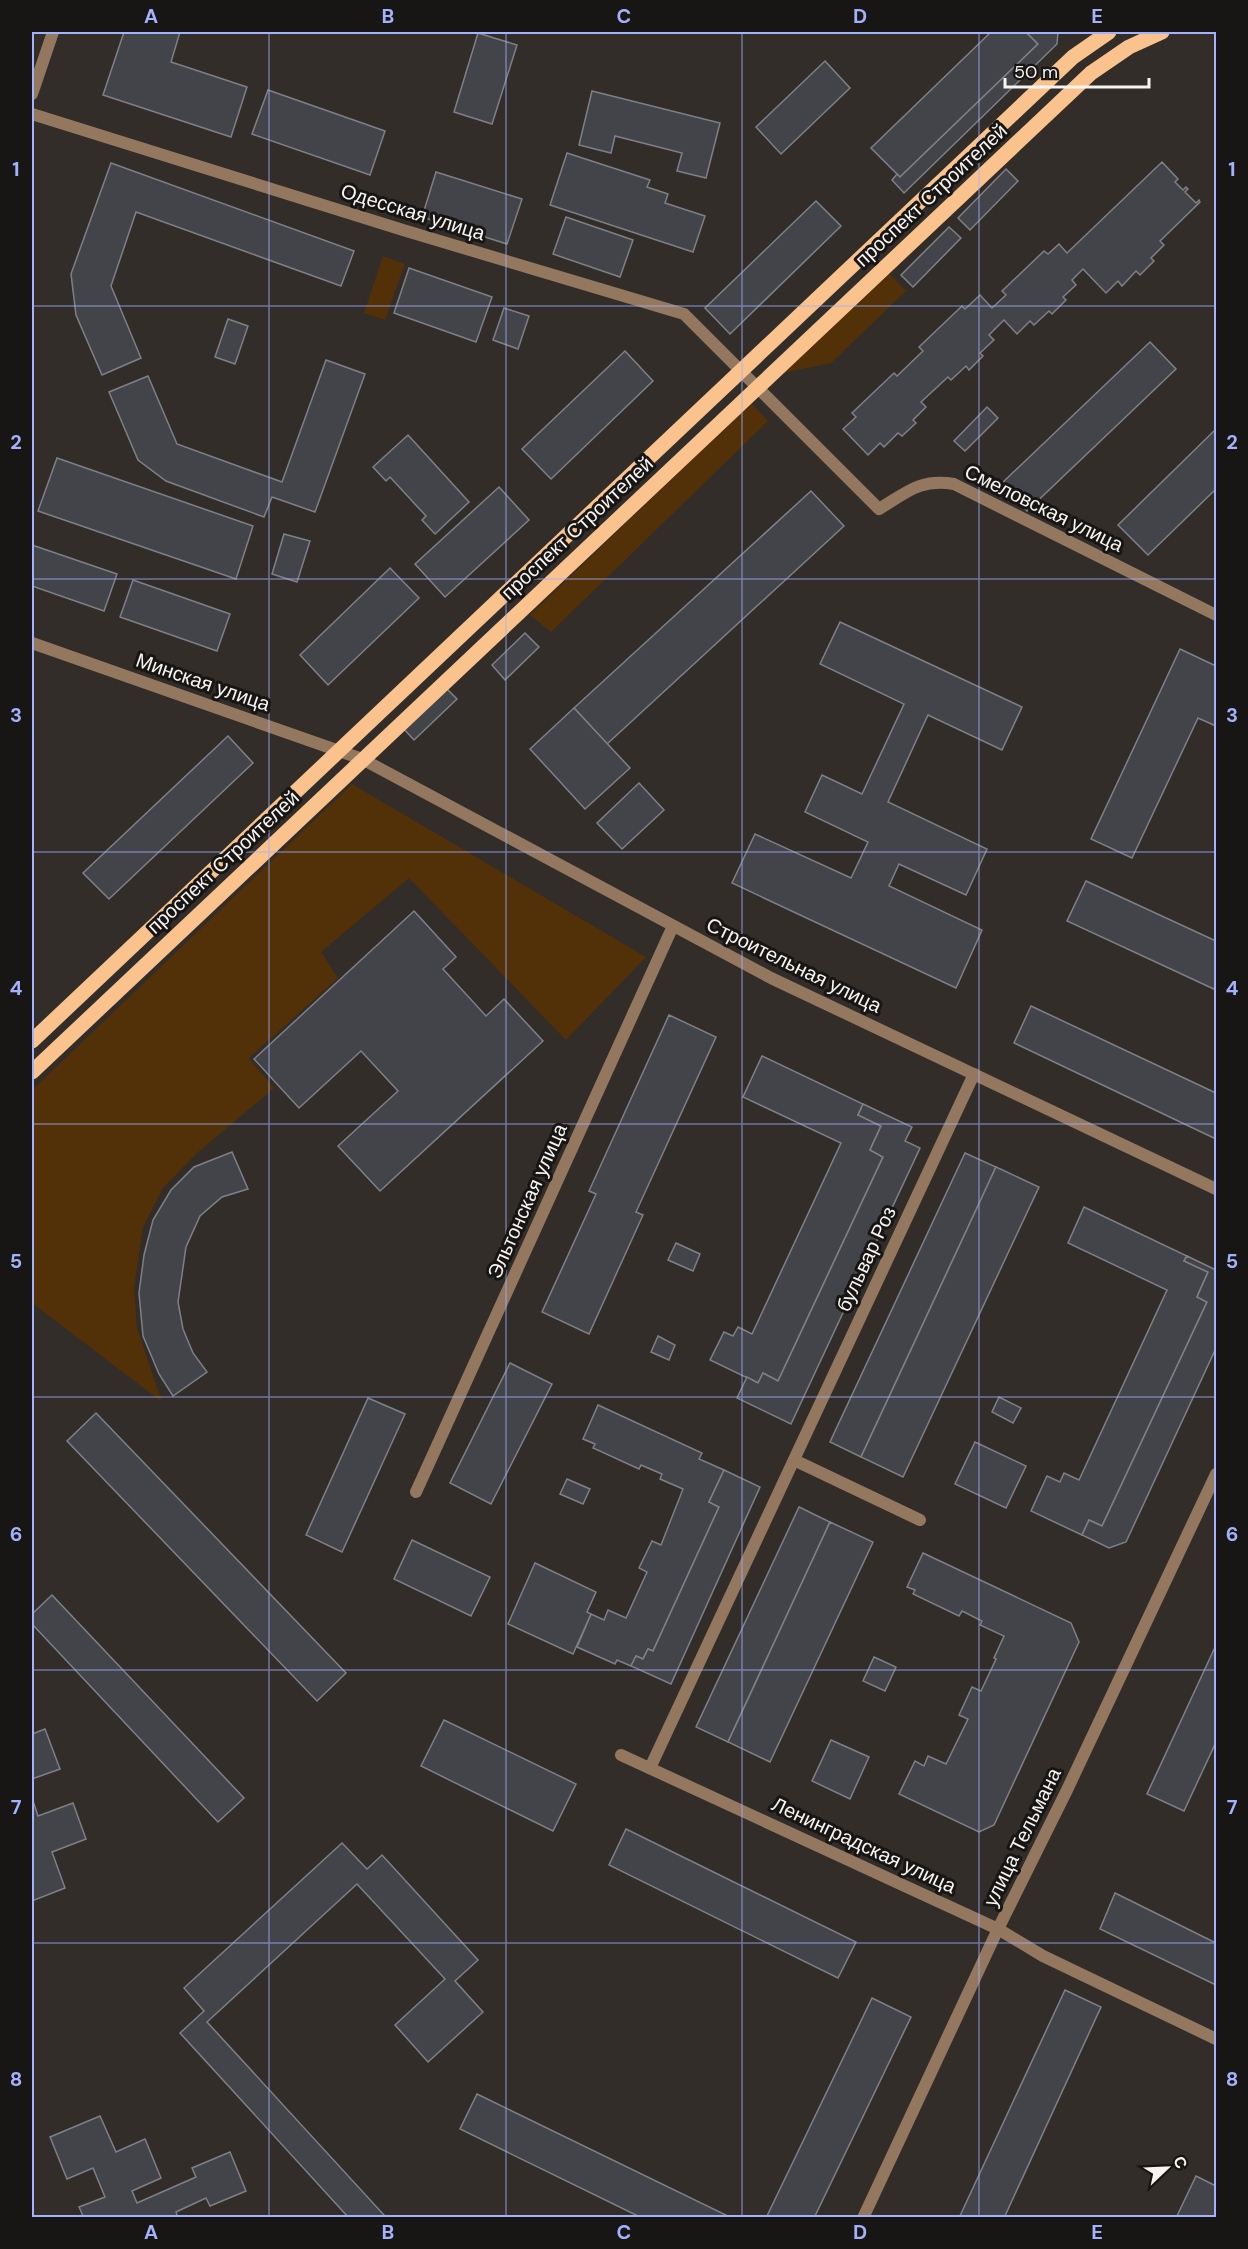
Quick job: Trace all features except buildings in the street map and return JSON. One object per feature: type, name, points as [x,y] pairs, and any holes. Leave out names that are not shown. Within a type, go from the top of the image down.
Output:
[{"type":"main road","name":"проспект Строителей","points":[[32,1041],[1073,57],[1109,32]]},
{"type":"main road","name":"проспект Строителей","points":[[32,1072],[1091,73],[1129,47],[1162,32]]},
{"type":"street","points":[[32,94],[53,32]]},
{"type":"street","name":"Одесская улица","points":[[32,114],[403,230],[684,314],[758,387]]},
{"type":"street","name":"Смеловская улица","points":[[758,387],[879,509],[922,483],[954,484],[1216,615]]},
{"type":"street","name":"Минская улица","points":[[32,643],[362,759]]},
{"type":"street","name":"Строительная улица","points":[[362,759],[771,978],[1216,1189]]},
{"type":"street","name":"Эльтонская улица","points":[[416,1491],[672,926]]},
{"type":"street","name":"бульвар Роз","points":[[650,1768],[974,1074]]},
{"type":"street","points":[[794,1460],[920,1520]]},
{"type":"street","name":"улица Тельмана","points":[[863,2217],[1216,1474]]},
{"type":"street","name":"Ленинградская улица","points":[[621,1755],[998,1929],[1043,1956],[1216,2039]]},
{"type":"shaded area","points":[[383,256],[405,264],[385,320],[364,313]]},
{"type":"shaded area","points":[[889,273],[906,291],[831,363],[782,373]]},
{"type":"shaded area","points":[[751,403],[768,421],[551,632],[530,615]]},
{"type":"shaded area","points":[[352,784],[646,957],[566,1040],[409,878],[321,952],[338,978],[249,1058],[274,1088],[196,1154],[163,1188],[143,1227],[134,1288],[137,1328],[162,1402],[32,1303],[32,1090]]}]
